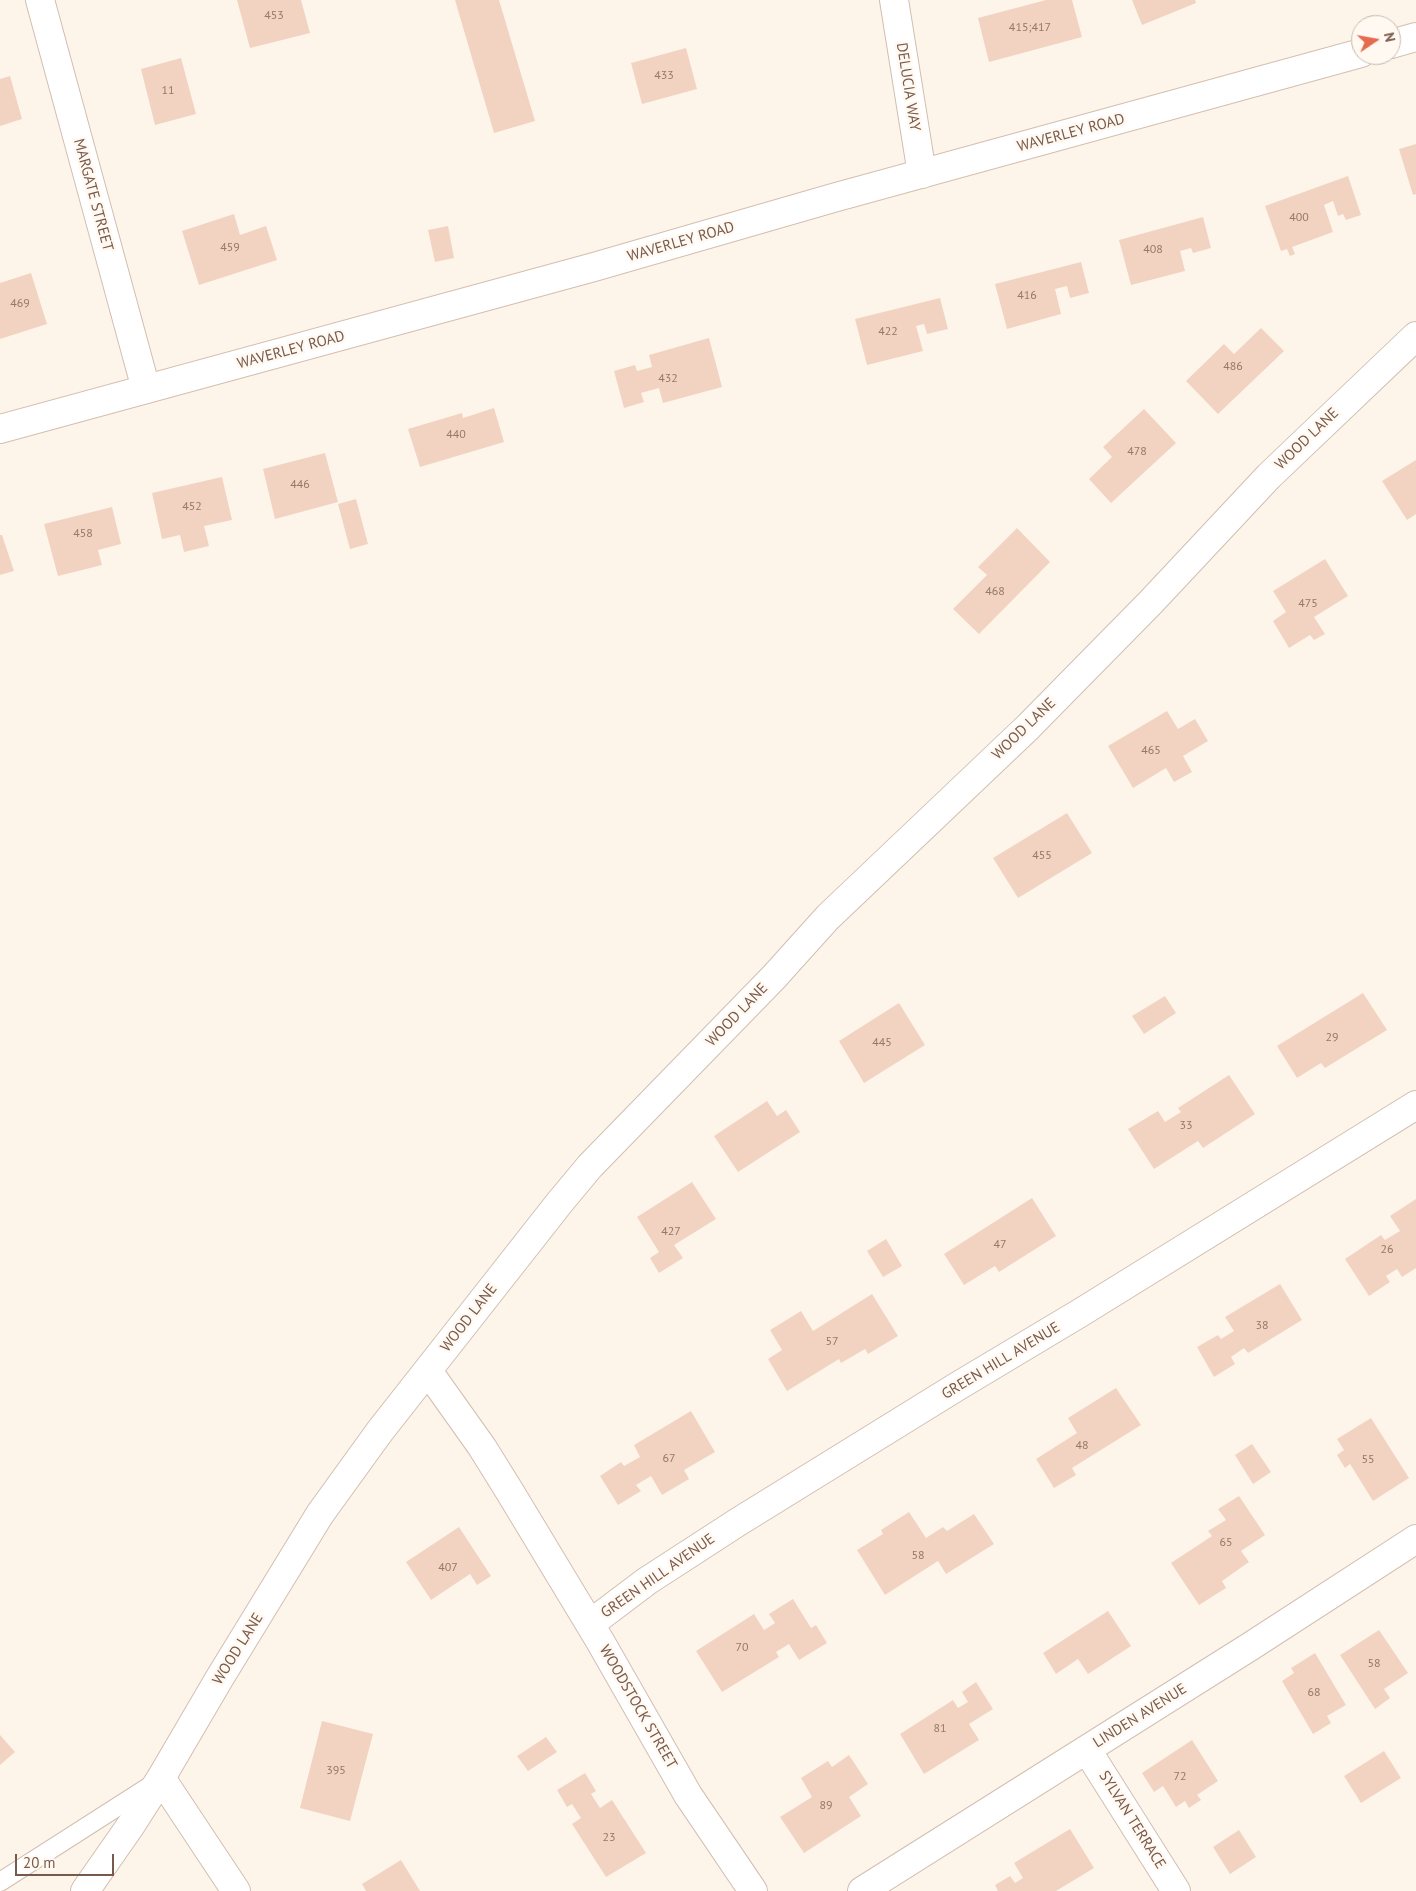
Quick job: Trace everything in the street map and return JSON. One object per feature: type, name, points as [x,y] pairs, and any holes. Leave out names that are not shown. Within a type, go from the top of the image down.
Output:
[{"type":"street","name":"MARGATE STREET","points":[[40,0],[146,389]]},
{"type":"street","name":"DELUCIA WAY","points":[[894,0],[922,174]]},
{"type":"street","points":[[1401,41],[1416,37]]},
{"type":"street","name":"WAVERLEY ROAD","points":[[0,429],[600,266],[922,174],[1351,56]]},
{"type":"street","name":"WOOD LANE","points":[[85,1891],[161,1778],[320,1514],[380,1430],[590,1166],[774,977],[828,917],[1028,727],[1151,602],[1269,476],[1416,336]]},
{"type":"street","name":"GREEN HILL AVENUE","points":[[590,1624],[647,1580],[738,1522],[958,1386],[1080,1314],[1416,1105]]},
{"type":"street","name":"WOODSTOCK STREET","points":[[428,1371],[482,1447],[590,1624],[688,1795],[752,1891]]},
{"type":"street","name":"LINDEN AVENUE","points":[[862,1891],[1087,1750],[1416,1539]]},
{"type":"street","name":"SYLVAN TERRACE","points":[[1087,1750],[1176,1891]]},
{"type":"street","points":[[161,1778],[236,1891]]},
{"type":"lane","name":"WOOD LANE","points":[[0,1882],[161,1778]]},
{"type":"building","points":[[237,0],[301,0],[310,33],[250,48]]},
{"type":"building","points":[[455,0],[499,0],[535,121],[494,133]]},
{"type":"building","points":[[1046,0],[1072,0],[1082,37],[989,62],[978,18]]},
{"type":"building","points":[[1132,0],[1195,0],[1196,3],[1142,25]]},
{"type":"building","points":[[686,48],[697,89],[642,104],[631,63]]},
{"type":"building","points":[[181,58],[196,114],[155,125],[141,69]]},
{"type":"building","points":[[10,76],[22,119],[0,126],[0,79]]},
{"type":"building","points":[[1416,144],[1416,194],[1413,195],[1399,149]]},
{"type":"building","points":[[1348,176],[1361,215],[1346,220],[1343,214],[1338,216],[1333,201],[1324,205],[1333,232],[1292,247],[1295,254],[1290,256],[1287,249],[1281,251],[1265,206]]},
{"type":"building","points":[[234,214],[240,235],[266,226],[277,260],[199,285],[182,231]]},
{"type":"building","points":[[1203,217],[1211,248],[1193,253],[1191,248],[1180,251],[1185,271],[1131,285],[1119,240]]},
{"type":"building","points":[[448,226],[454,258],[435,262],[428,230]]},
{"type":"building","points":[[1081,262],[1089,293],[1070,298],[1067,286],[1055,289],[1061,314],[1007,329],[995,284]]},
{"type":"building","points":[[31,273],[47,324],[0,339],[0,283]]},
{"type":"building","points":[[940,298],[948,329],[927,334],[924,324],[916,326],[923,351],[867,365],[855,319]]},
{"type":"building","points":[[1261,328],[1284,351],[1218,414],[1186,381],[1224,344],[1234,354]]},
{"type":"building","points":[[709,338],[722,387],[663,403],[659,388],[641,393],[644,402],[624,408],[614,371],[635,365],[637,371],[652,367],[649,355]]},
{"type":"building","points":[[494,408],[504,442],[420,467],[408,429],[462,413],[463,418]]},
{"type":"building","points":[[1144,409],[1176,443],[1111,503],[1089,479],[1112,457],[1103,447]]},
{"type":"building","points":[[325,453],[338,502],[275,519],[263,469]]},
{"type":"building","points":[[1416,460],[1416,514],[1407,520],[1382,481]]},
{"type":"building","points":[[222,477],[232,520],[204,526],[209,546],[184,552],[180,535],[162,539],[152,493]]},
{"type":"building","points":[[356,499],[368,544],[350,549],[338,504]]},
{"type":"building","points":[[112,507],[121,544],[98,550],[102,565],[58,576],[44,524]]},
{"type":"building","points":[[1017,528],[1050,562],[979,634],[953,609],[987,575],[978,567]]},
{"type":"building","points":[[0,535],[2,535],[14,571],[0,575]]},
{"type":"building","points":[[1325,559],[1348,596],[1314,617],[1325,634],[1314,640],[1310,635],[1289,648],[1273,621],[1286,612],[1273,591]]},
{"type":"building","points":[[1167,711],[1178,729],[1195,719],[1208,741],[1183,756],[1192,772],[1174,782],[1166,768],[1133,788],[1108,746]]},
{"type":"building","points":[[1067,813],[1092,853],[1018,898],[993,858]]},
{"type":"building","points":[[1363,993],[1387,1030],[1325,1068],[1321,1063],[1297,1078],[1277,1046]]},
{"type":"building","points":[[1165,996],[1176,1013],[1144,1034],[1132,1016]]},
{"type":"building","points":[[899,1003],[925,1045],[864,1083],[839,1041]]},
{"type":"building","points":[[1229,1075],[1255,1114],[1203,1148],[1198,1141],[1154,1169],[1128,1129],[1158,1111],[1165,1122],[1181,1112],[1178,1108]]},
{"type":"building","points":[[767,1101],[777,1116],[786,1110],[800,1132],[738,1172],[714,1136]]},
{"type":"building","points":[[692,1182],[716,1219],[674,1245],[683,1258],[659,1273],[650,1258],[659,1252],[637,1217]]},
{"type":"building","points":[[1032,1198],[1056,1236],[999,1272],[995,1266],[964,1285],[944,1254]]},
{"type":"building","points":[[1416,1199],[1416,1268],[1402,1277],[1397,1269],[1386,1276],[1390,1282],[1369,1296],[1345,1259],[1381,1235],[1385,1240],[1400,1231],[1390,1216]]},
{"type":"building","points":[[886,1239],[902,1266],[883,1277],[867,1251]]},
{"type":"building","points":[[1280,1284],[1302,1320],[1248,1353],[1244,1348],[1231,1357],[1235,1364],[1214,1377],[1197,1347],[1218,1335],[1221,1339],[1234,1331],[1225,1317]]},
{"type":"building","points":[[872,1294],[898,1336],[868,1354],[865,1349],[841,1363],[839,1359],[787,1391],[768,1359],[782,1350],[770,1330],[801,1311],[813,1331]]},
{"type":"building","points":[[1116,1388],[1141,1425],[1072,1468],[1076,1475],[1054,1488],[1036,1459],[1077,1433],[1068,1418]]},
{"type":"building","points":[[691,1411],[715,1452],[684,1470],[689,1479],[662,1495],[651,1476],[636,1485],[641,1491],[618,1505],[600,1476],[621,1462],[624,1466],[640,1457],[634,1445]]},
{"type":"building","points":[[1371,1418],[1409,1478],[1373,1501],[1350,1464],[1345,1468],[1337,1455],[1344,1450],[1337,1439]]},
{"type":"building","points":[[1252,1444],[1271,1472],[1253,1484],[1235,1455]]},
{"type":"building","points":[[1239,1496],[1265,1535],[1241,1551],[1249,1562],[1222,1581],[1226,1588],[1199,1605],[1171,1563],[1212,1536],[1208,1531],[1226,1520],[1218,1509]]},
{"type":"building","points":[[909,1512],[926,1538],[943,1527],[947,1531],[974,1514],[994,1544],[946,1574],[938,1561],[885,1595],[857,1550],[883,1534],[881,1530]]},
{"type":"building","points":[[459,1527],[491,1576],[477,1585],[470,1574],[431,1600],[406,1562]]},
{"type":"building","points":[[793,1599],[811,1628],[816,1625],[827,1643],[799,1660],[789,1644],[776,1652],[779,1657],[722,1692],[696,1651],[754,1614],[764,1630],[775,1623],[769,1614]]},
{"type":"building","points":[[1108,1611],[1131,1646],[1088,1674],[1078,1659],[1056,1674],[1043,1653]]},
{"type":"building","points":[[1379,1630],[1408,1673],[1384,1689],[1390,1698],[1375,1709],[1340,1655]]},
{"type":"building","points":[[1315,1653],[1346,1705],[1327,1716],[1331,1723],[1313,1734],[1282,1681],[1294,1673],[1291,1668]]},
{"type":"building","points":[[976,1682],[993,1709],[969,1724],[979,1740],[924,1774],[900,1734],[953,1700],[958,1708],[968,1702],[962,1692]]},
{"type":"building","points":[[322,1721],[373,1734],[350,1821],[300,1808]]},
{"type":"building","points":[[0,1735],[15,1752],[0,1765]]},
{"type":"building","points":[[546,1737],[557,1752],[528,1771],[517,1756]]},
{"type":"building","points":[[1192,1740],[1218,1781],[1197,1795],[1201,1800],[1189,1808],[1185,1801],[1176,1807],[1163,1786],[1154,1792],[1142,1773]]},
{"type":"building","points":[[1384,1751],[1401,1778],[1361,1803],[1344,1776]]},
{"type":"building","points":[[849,1755],[868,1784],[849,1797],[861,1816],[804,1853],[780,1817],[812,1797],[801,1778],[828,1761],[832,1767]]},
{"type":"building","points":[[585,1773],[596,1791],[591,1794],[600,1808],[612,1800],[646,1853],[606,1877],[572,1824],[581,1818],[572,1804],[567,1807],[557,1790]]},
{"type":"building","points":[[1070,1829],[1094,1868],[1056,1891],[998,1891],[995,1885],[1010,1876],[1015,1883],[1023,1878],[1014,1863]]},
{"type":"building","points":[[1239,1830],[1256,1857],[1230,1874],[1213,1847]]},
{"type":"building","points":[[401,1860],[420,1891],[366,1891],[362,1884]]}]
